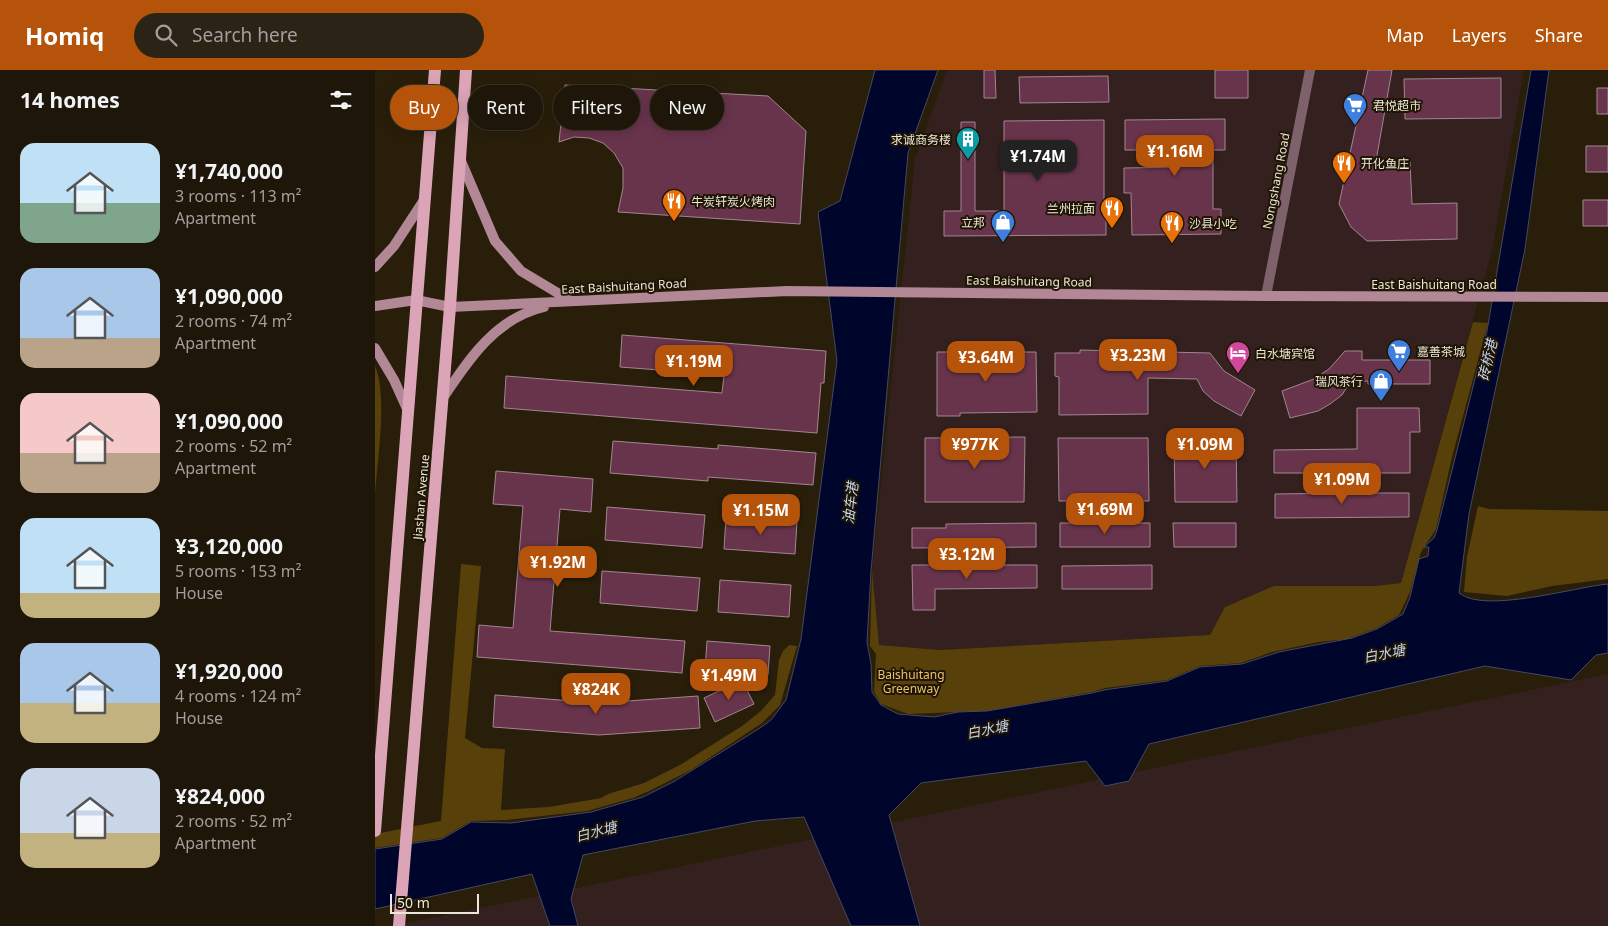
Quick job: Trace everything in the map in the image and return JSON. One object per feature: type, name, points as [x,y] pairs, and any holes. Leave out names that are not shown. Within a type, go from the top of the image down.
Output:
[{"type":"main road","name":"Jiashan Avenue","points":[[375,831],[435,70]]},
{"type":"main road","name":"Jiashan Avenue","points":[[399,926],[443,398],[466,70]]},
{"type":"street","name":"Nongshang Road","points":[[1266,296],[1310,70]]},
{"type":"street","points":[[460,160],[495,241],[521,272],[572,301]]},
{"type":"street","points":[[375,267],[394,246],[424,200]]},
{"type":"street","name":"East Baishuitang Road","points":[[375,306],[416,300],[450,307],[787,291],[1534,298],[1608,297]]},
{"type":"street","points":[[443,398],[467,362],[500,328],[526,312],[572,301]]},
{"type":"street","points":[[375,348],[394,380],[408,411]]},
{"type":"shaded area","points":[[947,70],[1524,70],[1492,250],[1401,583],[1375,586],[1274,586],[1225,607],[1210,635],[940,650],[879,645],[872,570],[915,159]]},
{"type":"shaded area","points":[[1608,674],[1608,926],[393,926]]},
{"type":"green space","name":"Baishuitang Greenway","points":[[1473,322],[1488,323],[1452,457],[1436,529],[1421,552],[1410,592],[1399,615],[1377,628],[1347,639],[1319,642],[1272,652],[1241,663],[1200,666],[1167,680],[1105,688],[986,711],[908,714],[881,704],[874,692],[876,654],[870,646],[872,570],[879,645],[940,650],[1210,635],[1225,607],[1274,586],[1375,586],[1401,583]]},
{"type":"green space","points":[[375,366],[381,394],[381,411],[375,496]]},
{"type":"green space","points":[[1478,506],[1489,509],[1608,511],[1608,579],[1552,586],[1507,596],[1464,592],[1467,557]]},
{"type":"green space","points":[[461,564],[481,566],[465,738],[482,748],[505,749],[501,810],[549,807],[601,798],[644,783],[680,765],[742,726],[761,711],[775,695],[779,660],[783,651],[789,645],[797,646],[780,705],[762,723],[691,770],[633,798],[587,811],[506,820],[471,821],[442,838],[375,848],[375,834],[441,821]]},
{"type":"water","points":[[875,70],[938,70],[908,153],[871,571],[867,642],[871,664],[872,692],[881,705],[898,714],[934,717],[958,712],[987,711],[1167,681],[1200,667],[1242,664],[1279,652],[1352,638],[1377,629],[1403,614],[1410,597],[1419,559],[1428,556],[1429,547],[1424,547],[1434,538],[1437,530],[1487,331],[1531,70],[1549,70],[1525,249],[1469,514],[1459,593],[1471,599],[1488,601],[1508,600],[1531,598],[1608,584],[1608,653],[1596,655],[1571,680],[1485,666],[1149,744],[1129,781],[1105,786],[1086,761],[921,783],[889,815],[920,926],[851,926],[804,817],[755,821],[583,855],[571,899],[578,926],[550,926],[532,874],[375,909],[375,849],[442,839],[471,822],[511,823],[591,812],[643,797],[675,781],[760,728],[771,720],[786,700],[801,639],[837,361],[818,212],[840,201]]},
{"type":"building","points":[[984,70],[995,70],[996,98],[984,98]]},
{"type":"building","points":[[1215,70],[1248,70],[1248,98],[1215,98]]},
{"type":"building","points":[[1368,70],[1392,70],[1376,161],[1410,162],[1412,204],[1457,203],[1457,239],[1367,241],[1351,227],[1339,204]]},
{"type":"building","points":[[1108,76],[1109,102],[1020,103],[1019,77]]},
{"type":"building","points":[[1501,78],[1501,118],[1405,119],[1404,79]]},
{"type":"building","points":[[1597,88],[1608,88],[1608,114],[1597,114]]},
{"type":"building","points":[[640,89],[650,90],[650,130],[724,130],[724,94],[768,96],[806,131],[800,224],[618,212],[623,188],[623,168],[614,153],[603,143],[589,138],[574,137],[559,142],[560,130],[640,130]]},
{"type":"building","points":[[1225,119],[1225,150],[1213,150],[1213,209],[1221,209],[1221,234],[1132,235],[1131,193],[1124,193],[1124,168],[1179,167],[1179,150],[1125,150],[1125,120]]},
{"type":"building","points":[[1104,120],[1104,210],[1106,210],[1106,235],[944,236],[944,211],[961,211],[961,122],[975,122],[975,211],[1004,211],[1004,121]]},
{"type":"building","points":[[1586,146],[1608,146],[1608,172],[1586,172]]},
{"type":"building","points":[[1583,200],[1608,200],[1608,226],[1583,226]]},
{"type":"building","points":[[622,335],[826,351],[824,383],[821,383],[817,433],[504,408],[506,376],[722,393],[724,375],[620,367]]},
{"type":"building","points":[[1080,350],[1210,353],[1224,371],[1255,390],[1241,416],[1214,401],[1203,391],[1197,379],[1148,378],[1148,414],[1059,415],[1059,377],[1055,376],[1055,353],[1080,353]]},
{"type":"building","points":[[1345,351],[1362,351],[1362,360],[1430,360],[1430,384],[1368,384],[1368,381],[1350,382],[1342,395],[1330,404],[1318,411],[1290,418],[1282,391],[1314,379],[1329,369]]},
{"type":"building","points":[[937,352],[1036,352],[1037,412],[960,413],[960,416],[937,416]]},
{"type":"building","points":[[1357,408],[1419,408],[1420,432],[1410,432],[1410,473],[1274,473],[1274,450],[1357,449]]},
{"type":"building","points":[[1025,437],[1024,502],[925,502],[925,438]]},
{"type":"building","points":[[1058,438],[1148,438],[1149,501],[1059,501]]},
{"type":"building","points":[[1174,439],[1236,439],[1237,502],[1175,502]]},
{"type":"building","points":[[613,441],[718,449],[718,445],[816,453],[813,485],[708,477],[708,481],[610,473]]},
{"type":"building","points":[[496,471],[593,479],[591,512],[560,509],[550,631],[685,641],[682,673],[477,657],[479,625],[513,628],[523,506],[493,504]]},
{"type":"building","points":[[1409,493],[1409,517],[1275,518],[1275,494]]},
{"type":"building","points":[[607,507],[705,515],[702,548],[605,540]]},
{"type":"building","points":[[726,517],[797,522],[795,554],[724,549]]},
{"type":"building","points":[[1036,523],[1036,547],[912,548],[912,528],[946,528],[946,524]]},
{"type":"building","points":[[1060,523],[1150,523],[1150,547],[1060,547]]},
{"type":"building","points":[[1173,523],[1236,523],[1236,547],[1174,547]]},
{"type":"building","points":[[912,565],[1037,565],[1037,588],[935,589],[935,610],[913,610]]},
{"type":"building","points":[[1152,565],[1152,589],[1062,589],[1062,566]]},
{"type":"building","points":[[602,571],[700,578],[697,611],[600,603]]},
{"type":"building","points":[[720,580],[791,585],[789,617],[718,612]]},
{"type":"building","points":[[707,641],[770,646],[768,675],[705,670]]},
{"type":"building","points":[[742,680],[754,704],[715,722],[704,698]]},
{"type":"building","points":[[495,695],[599,703],[698,696],[700,728],[599,735],[493,727]]},
{"type":"place","name":"君悦超市","points":[[1355,126]]},
{"type":"place","name":"求诚商务楼","points":[[968,160]]},
{"type":"place","name":"开化鱼庄","points":[[1344,184]]},
{"type":"place","name":"牛炭轩炭火烤肉","points":[[674,222]]},
{"type":"place","name":"兰州拉面","points":[[1112,229]]},
{"type":"place","name":"立邦","points":[[1003,243]]},
{"type":"place","name":"沙县小吃","points":[[1172,244]]},
{"type":"place","name":"嘉善茶城","points":[[1399,372]]},
{"type":"place","name":"白水塘宾馆","points":[[1238,374]]},
{"type":"place","name":"瑞风茶行","points":[[1381,402]]},
{"type":"water label","name":"砖桥港","points":[[1487,360]]},
{"type":"water label","name":"油车港","points":[[850,503]]},
{"type":"water label","name":"白水塘","points":[[1384,653]]},
{"type":"water label","name":"白水塘","points":[[987,729]]},
{"type":"water label","name":"白水塘","points":[[596,831]]}]
